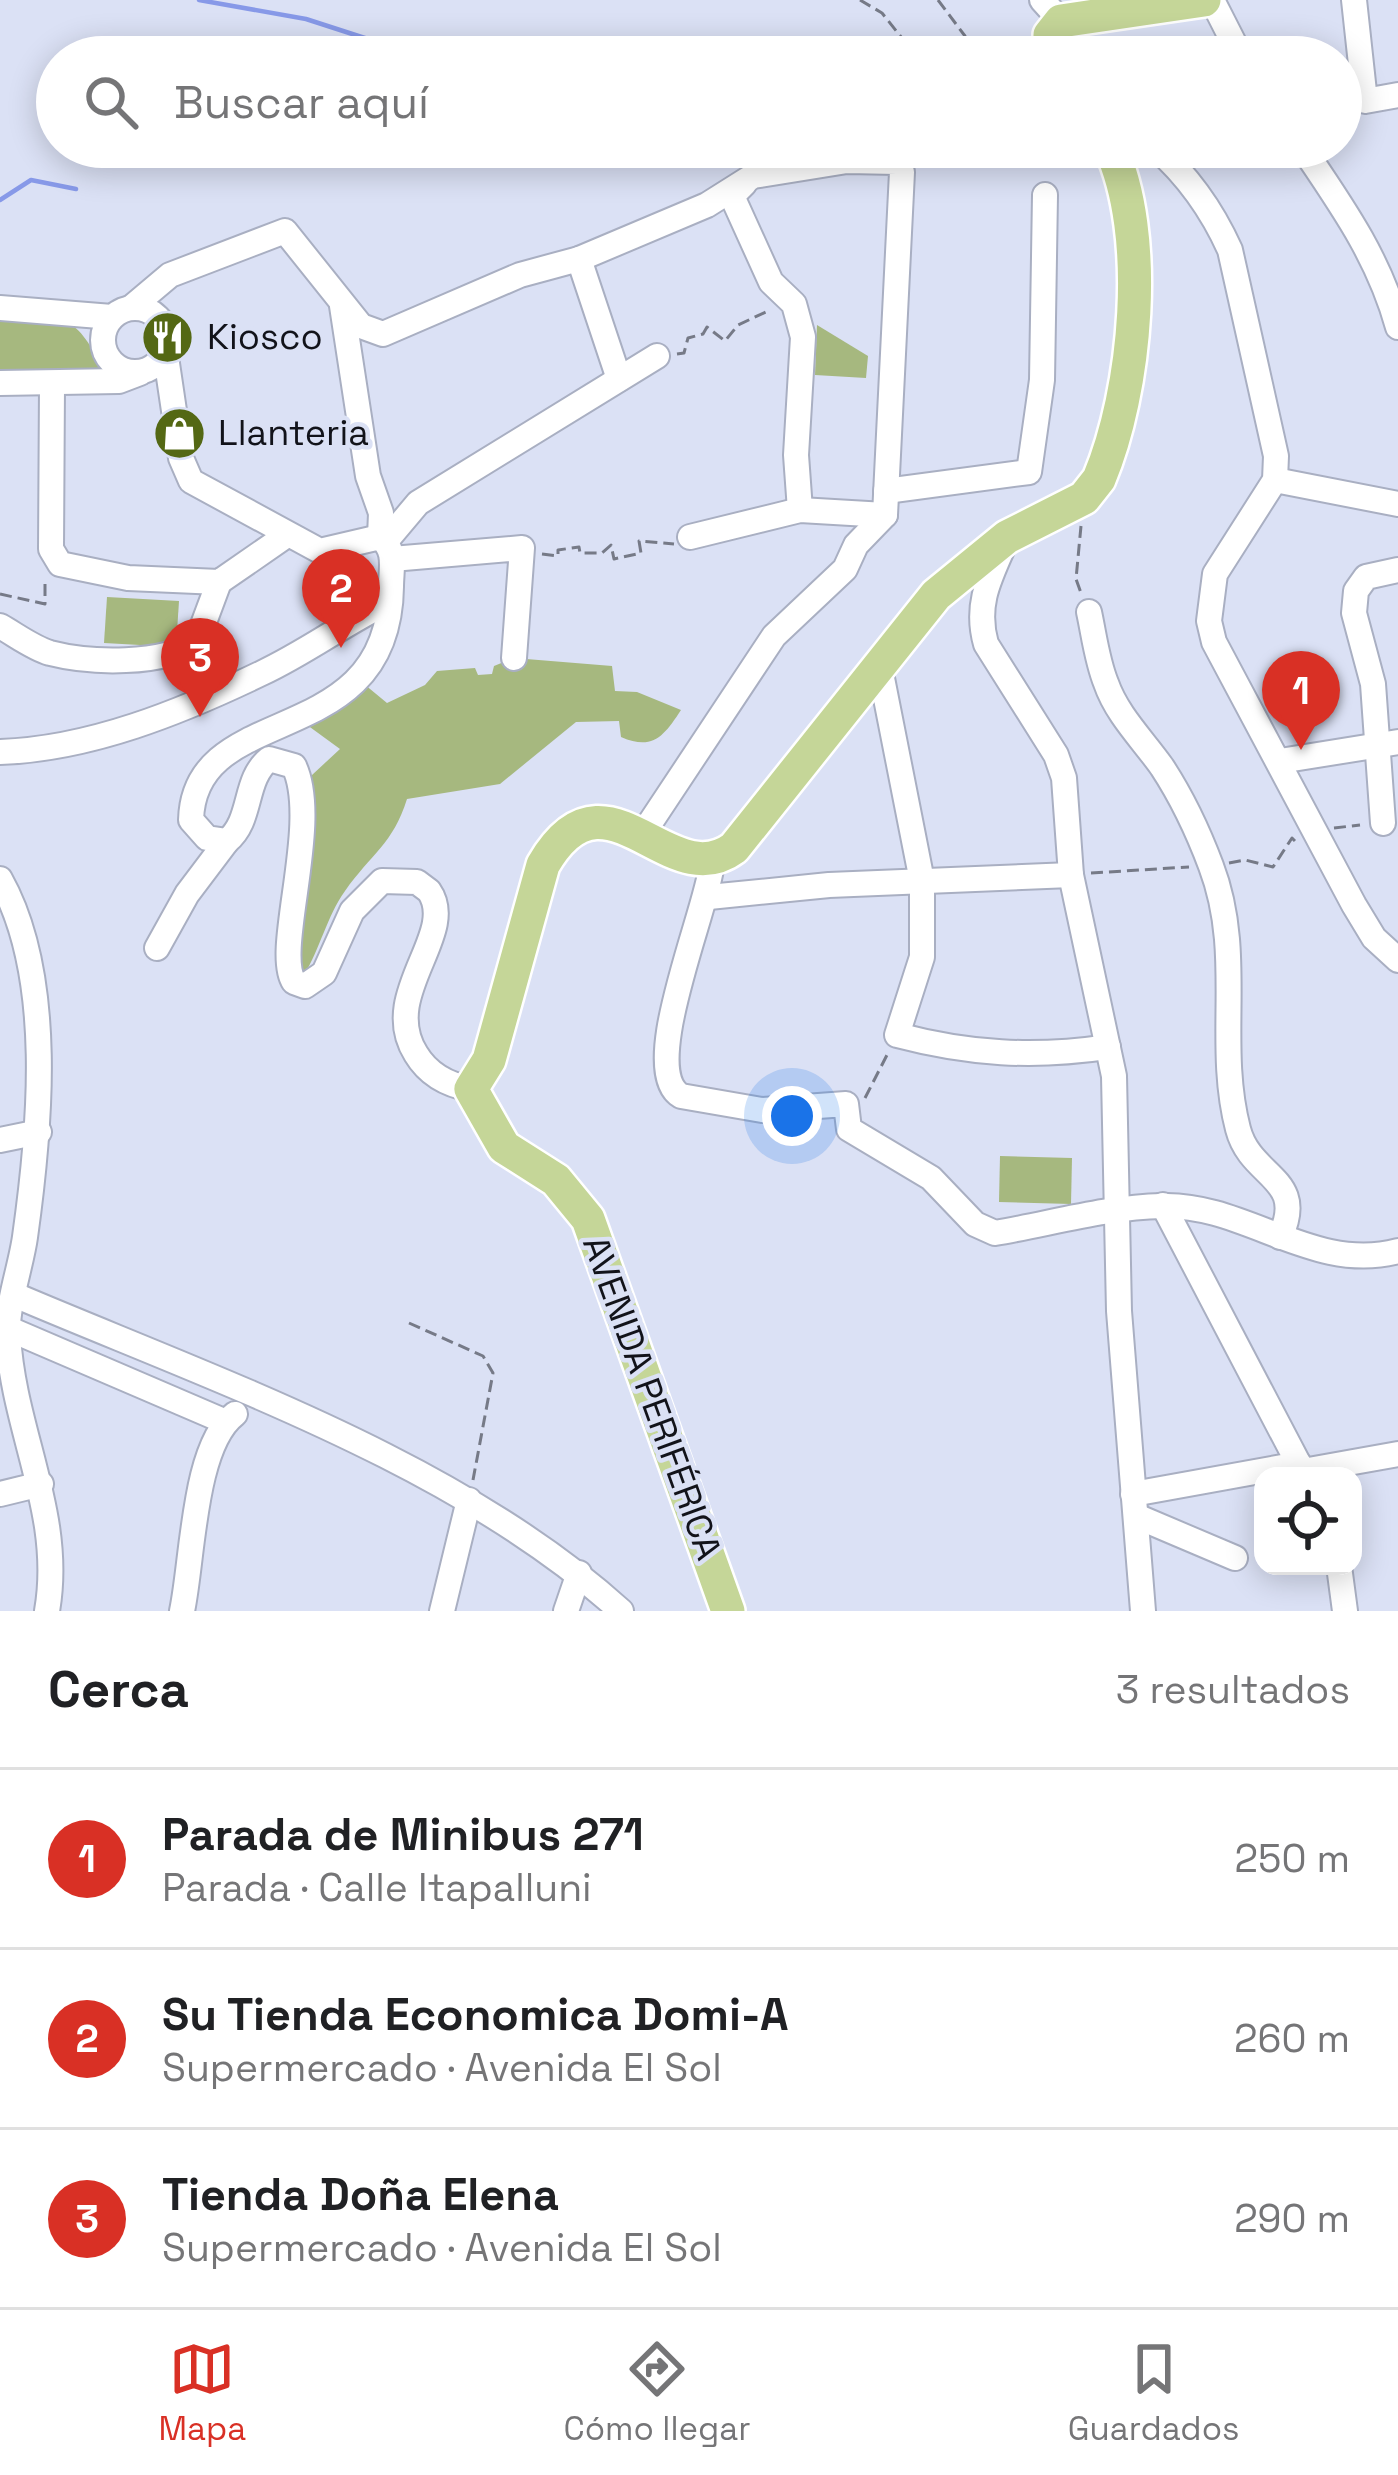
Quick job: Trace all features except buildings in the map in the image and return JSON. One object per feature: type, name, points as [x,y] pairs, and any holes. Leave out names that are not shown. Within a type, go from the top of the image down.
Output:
[{"type":"main road","points":[[1051,28],[1208,0]]},
{"type":"main road","points":[[471,1089],[483,1078],[543,865],[558,838],[589,823],[625,826],[692,860],[712,862],[734,848],[936,595],[1007,537],[1084,498],[1105,464],[1132,328],[1128,208],[1116,168]]},
{"type":"main road","name":"AVENIDA PERIFÉRICA","points":[[471,1089],[504,1147],[556,1180],[588,1220],[663,1417],[728,1611]]},
{"type":"street","points":[[1208,0],[1229,36]]},
{"type":"street","points":[[1354,0],[1358,36]]},
{"type":"street","points":[[1362,73],[1365,101],[1398,95]]},
{"type":"street","points":[[514,658],[523,548],[386,546],[326,552],[287,535],[191,481],[181,458],[172,392],[141,368],[110,360],[116,320],[157,281],[285,231],[361,326],[383,334],[520,275],[579,259],[707,206],[752,176],[803,168]]},
{"type":"street","points":[[642,835],[774,636],[844,569],[885,503],[900,168]]},
{"type":"street","points":[[1174,168],[1203,201],[1230,250],[1276,456],[1275,480],[1215,574],[1209,620],[1236,684],[1354,905],[1374,938],[1398,961]]},
{"type":"street","points":[[1316,168],[1387,283],[1398,327]]},
{"type":"street","points":[[752,176],[732,196],[771,282],[794,304],[803,337],[796,438],[800,510]]},
{"type":"street","points":[[690,537],[800,510],[885,503],[1029,472],[1042,380],[1046,195]]},
{"type":"street","points":[[579,259],[619,380]]},
{"type":"street","points":[[141,368],[161,320],[157,281]]},
{"type":"street","points":[[226,841],[206,838],[191,820],[192,803],[205,778],[243,742],[345,695],[388,635],[391,601],[386,546],[368,476],[341,304]]},
{"type":"street","points":[[0,308],[161,320]]},
{"type":"street","points":[[386,546],[418,503],[657,356]]},
{"type":"street","points":[[0,383],[52,386],[141,368]]},
{"type":"street","points":[[52,386],[51,549],[68,569],[128,578],[218,582]]},
{"type":"street","points":[[1275,480],[1398,504]]},
{"type":"street","points":[[0,626],[46,652],[85,659],[174,653],[197,641],[218,582],[287,535]]},
{"type":"street","points":[[1007,537],[987,583],[980,623],[986,644],[1056,755],[1064,778],[1072,875],[1114,1076],[1119,1312],[1143,1611]]},
{"type":"street","points":[[1383,823],[1388,742],[1354,602],[1366,577],[1398,570]]},
{"type":"street","points":[[0,752],[46,751],[104,736],[262,674],[391,601]]},
{"type":"street","points":[[1089,612],[1106,685],[1164,770],[1211,866],[1232,954],[1230,1084],[1239,1134],[1255,1160],[1288,1194],[1290,1211],[1280,1238]]},
{"type":"street","points":[[880,668],[922,881],[922,957],[897,1036],[959,1052],[1012,1056],[1108,1047]]},
{"type":"street","points":[[1280,760],[1388,742]]},
{"type":"street","points":[[157,949],[187,894],[236,833],[258,768],[269,759],[294,766],[303,843],[286,962],[294,982],[305,986],[324,974],[352,911],[382,881],[417,882],[429,892],[435,923],[403,1012],[408,1042],[423,1066],[453,1086],[471,1089]]},
{"type":"street","points":[[712,862],[709,897],[670,1013],[666,1073],[673,1091],[762,1110],[846,1104],[849,1130],[948,1190],[984,1230],[1163,1205],[1222,1216],[1280,1238],[1347,1255],[1398,1251]]},
{"type":"street","points":[[709,897],[1072,875]]},
{"type":"street","points":[[0,879],[27,953],[39,1132],[8,1311],[7,1402],[41,1484],[53,1537],[47,1611]]},
{"type":"street","points":[[0,1139],[39,1132]]},
{"type":"street","points":[[1163,1205],[1300,1467]]},
{"type":"street","points":[[8,1311],[256,1398],[469,1500],[579,1573],[621,1611]]},
{"type":"street","points":[[8,1311],[226,1422]]},
{"type":"street","points":[[182,1611],[205,1468],[226,1422],[256,1398]]},
{"type":"street","points":[[1320,1467],[1398,1454]]},
{"type":"street","points":[[1135,1505],[1254,1480]]},
{"type":"street","points":[[0,1493],[41,1484]]},
{"type":"street","points":[[442,1611],[469,1500]]},
{"type":"street","points":[[1135,1505],[1235,1558]]},
{"type":"street","points":[[566,1611],[579,1573]]},
{"type":"street","points":[[1340,1575],[1345,1611]]},
{"type":"path","points":[[860,0],[882,13],[900,36]]},
{"type":"path","points":[[938,0],[961,36]]},
{"type":"path","points":[[1014,36],[1051,28]]},
{"type":"path","points":[[657,356],[684,353],[688,338],[703,334],[707,326],[725,341],[752,316],[794,304]]},
{"type":"path","points":[[1084,498],[1076,579],[1089,612]]},
{"type":"path","points":[[522,553],[558,556],[558,550],[579,547],[580,554],[602,553],[611,544],[614,560],[641,554],[639,541],[675,544],[674,536],[690,537]]},
{"type":"path","points":[[0,594],[45,604],[45,569],[68,569]]},
{"type":"path","points":[[1072,875],[1211,866]]},
{"type":"path","points":[[849,1130],[897,1036]]},
{"type":"path","points":[[410,1323],[483,1356],[493,1373],[469,1500]]},
{"type":"green space","points":[[0,315],[64,321],[84,336],[103,370],[0,371]]},
{"type":"green space","points":[[817,325],[868,356],[866,378],[815,375]]},
{"type":"green space","points":[[107,597],[179,601],[176,647],[104,643]]},
{"type":"green space","points":[[514,658],[612,666],[615,691],[637,692],[681,710],[663,734],[650,741],[621,737],[619,721],[576,722],[500,784],[407,799],[388,838],[339,901],[304,975],[297,975],[312,775],[340,749],[303,722],[364,684],[387,703],[425,685],[437,671],[475,668],[478,675],[492,674],[494,666]]},
{"type":"green space","points":[[1000,1156],[1072,1158],[1071,1204],[999,1202]]},
{"type":"waterway","points":[[199,0],[306,19],[359,36]]},
{"type":"waterway","points":[[0,200],[31,180],[76,189]]},
{"type":"place","name":"Kiosco","points":[[168,337]]},
{"type":"place","name":"Llanteria","points":[[179,433]]},
{"type":"place","name":"Su Tienda Economica Domi-A","points":[[341,648]]},
{"type":"place","name":"Tienda Doña Elena","points":[[200,717]]},
{"type":"place","name":"Parada de Minibus 271","points":[[1301,750]]}]
